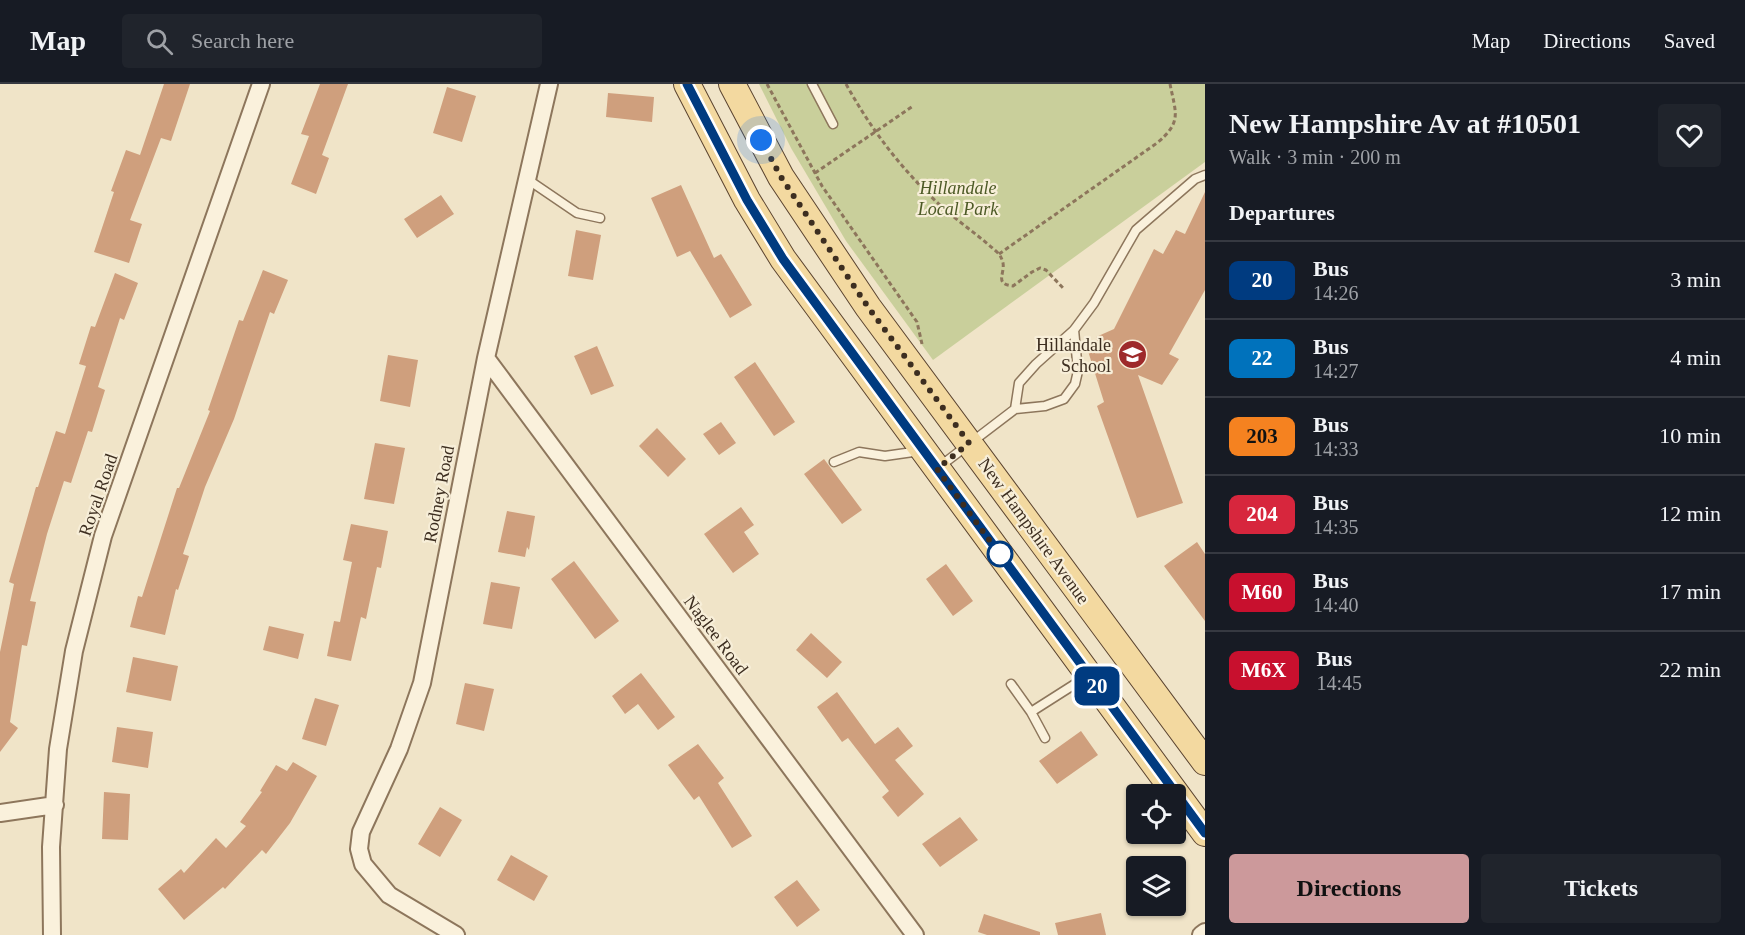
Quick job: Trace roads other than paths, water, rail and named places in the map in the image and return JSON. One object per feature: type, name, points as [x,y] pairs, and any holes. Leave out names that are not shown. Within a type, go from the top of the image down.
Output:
[{"type":"main road","points":[[687,84],[747,200],[783,259],[1205,833]]},
{"type":"main road","name":"New Hampshire Avenue","points":[[732,84],[781,177],[868,307],[1205,762]]},
{"type":"street","name":"Royal Road","points":[[52,935],[51,847],[58,749],[75,651],[103,536],[261,84]]},
{"type":"street","name":"Rodney Road","points":[[456,935],[389,895],[363,864],[359,849],[361,832],[399,749],[422,683],[486,358],[549,84]]},
{"type":"street","name":"Naglee Road","points":[[486,358],[915,935]]},
{"type":"street","points":[[0,813],[55,805]]},
{"type":"street","points":[[1201,935],[1205,932]]},
{"type":"lane","points":[[812,84],[833,124]]},
{"type":"lane","points":[[1015,409],[1019,383],[1036,364],[1074,330],[1094,303],[1136,230],[1195,179],[1205,175]]},
{"type":"lane","points":[[526,179],[577,213],[600,218]]},
{"type":"lane","points":[[834,462],[859,452],[930,459],[969,443],[1015,409],[1044,406],[1064,399],[1075,384],[1078,371],[1074,330]]},
{"type":"lane","points":[[1030,712],[1089,675]]},
{"type":"lane","points":[[1011,684],[1046,738]]},
{"type":"place","name":"Hillandale School","points":[[1132,355]]},
{"type":"park label","name":"Hillandale Local Park","points":[[958,198]]}]
